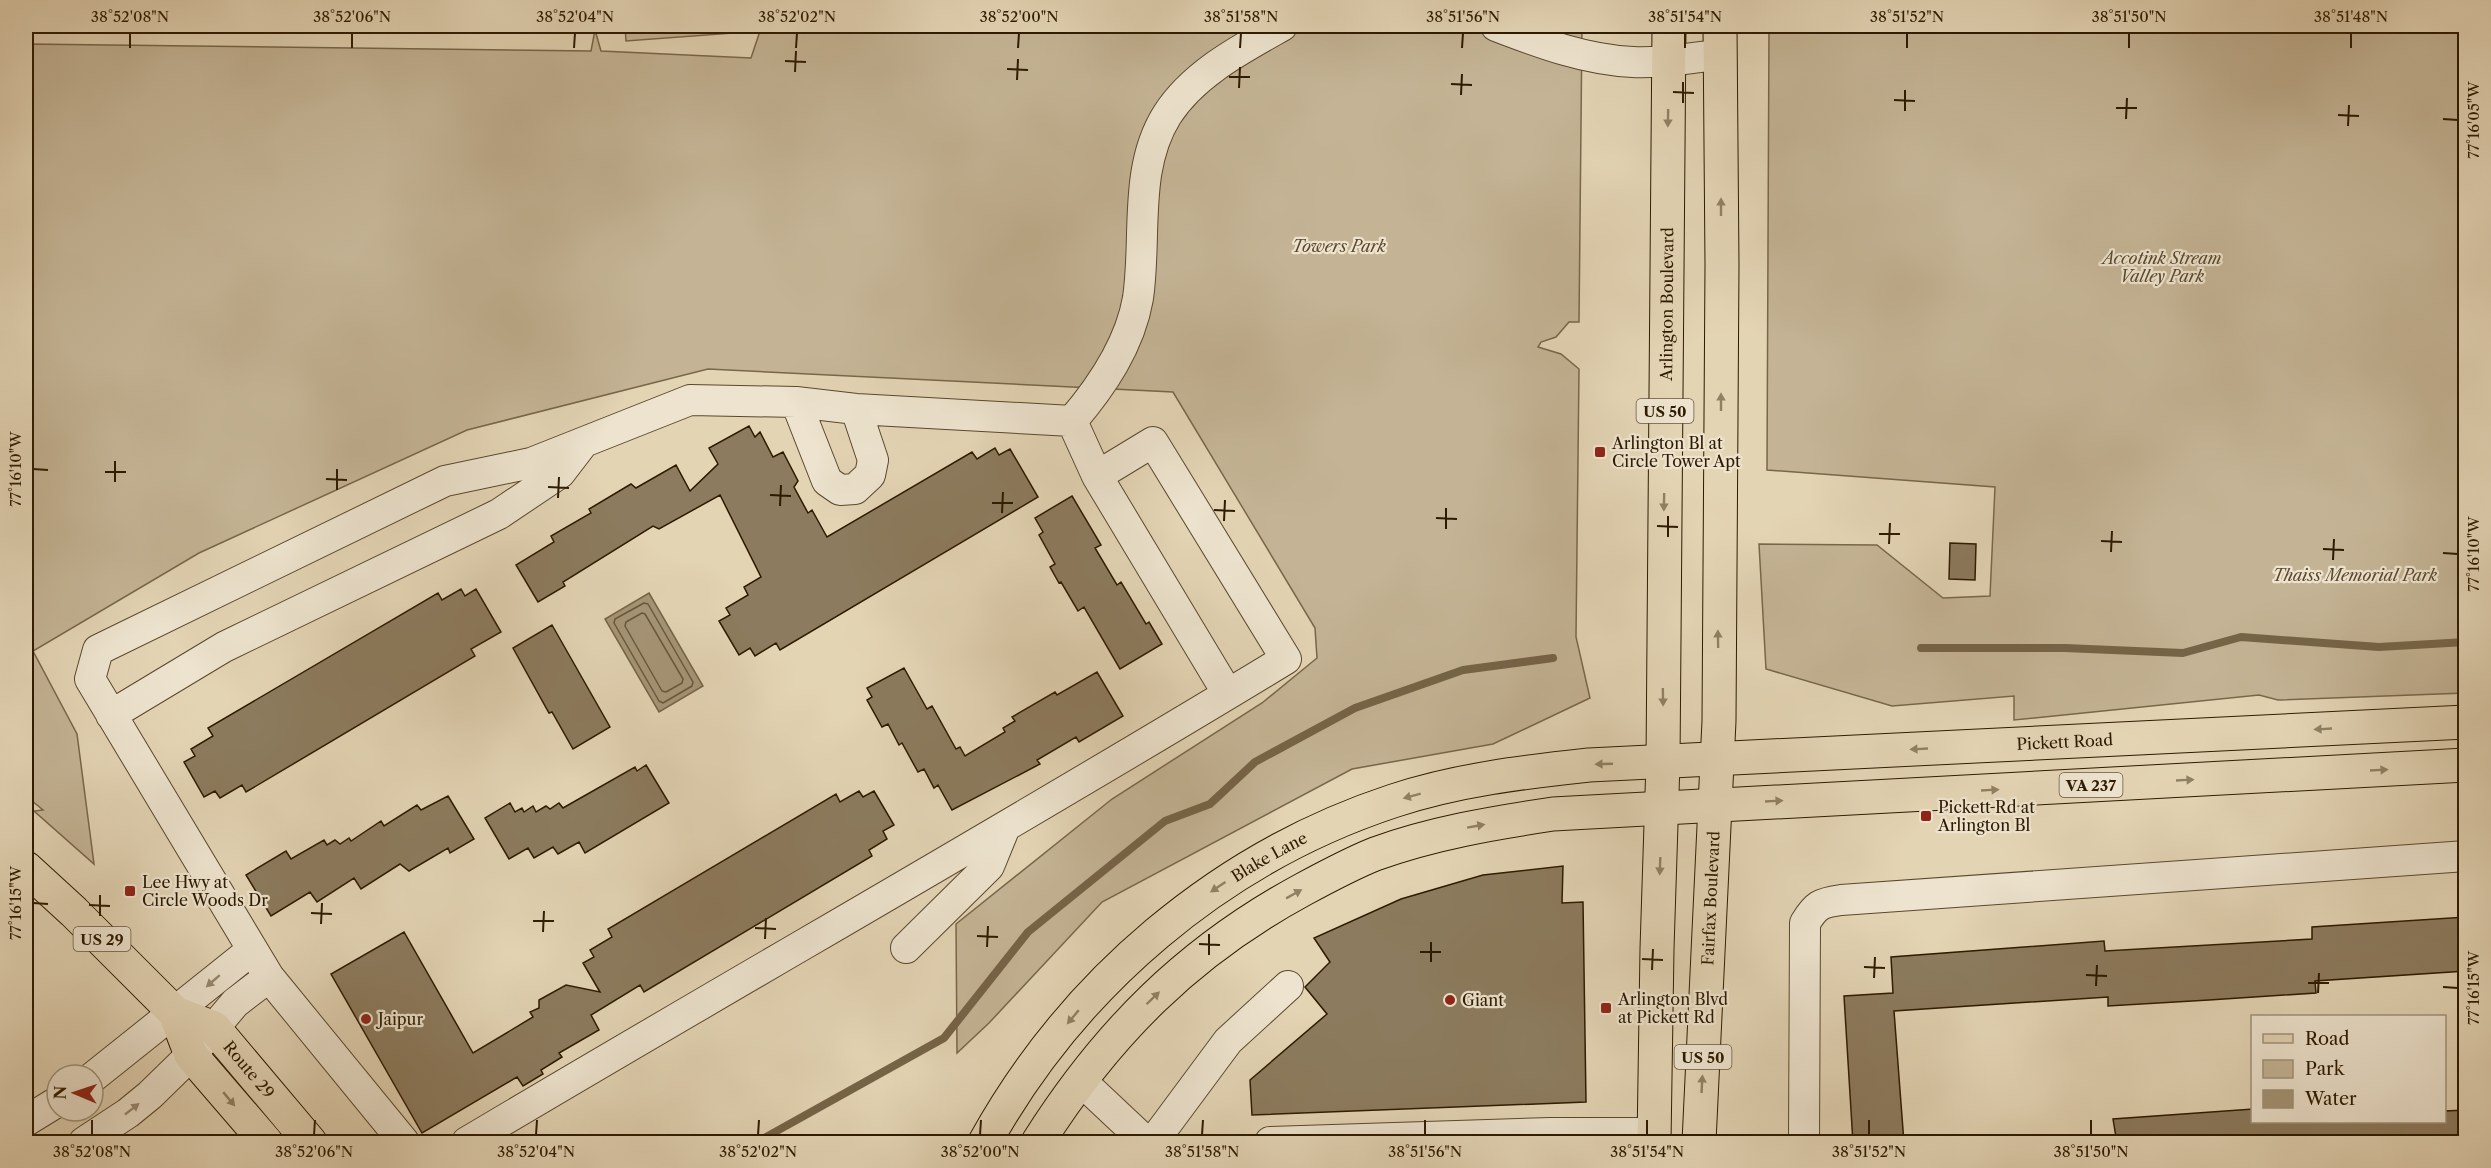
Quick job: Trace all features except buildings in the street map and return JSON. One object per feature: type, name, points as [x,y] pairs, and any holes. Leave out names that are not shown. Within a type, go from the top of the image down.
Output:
[{"type":"main road","name":"Arlington Boulevard","points":[[1663,762],[1669,26]]},
{"type":"main road","name":"US 50","points":[[1718,760],[1722,265],[1720,40]]},
{"type":"main road","name":"Pickett Road","points":[[1663,762],[2466,722]]},
{"type":"main road","name":"Fairfax Boulevard","points":[[1699,1143],[1718,760]]},
{"type":"main road","name":"US 50","points":[[1654,1138],[1663,762]]},
{"type":"main road","name":"Blake Lane","points":[[985,1143],[1048,1046],[1105,981],[1154,936],[1200,899],[1249,867],[1301,839],[1360,814],[1393,801],[1439,789],[1531,771],[1589,765],[1663,762]]},
{"type":"main road","name":"VA 237","points":[[1716,804],[2466,765]]},
{"type":"main road","points":[[1038,1143],[1080,1080],[1131,1020],[1202,954],[1271,907],[1338,870],[1375,854],[1461,829],[1553,814],[1716,804]]},
{"type":"main road","name":"Route 29","points":[[26,868],[74,912],[175,1013],[214,1028],[310,1143]]},
{"type":"main road","name":"Route 29","points":[[175,1013],[191,1055],[266,1143]]},
{"type":"street","points":[[1072,422],[1112,367],[1127,336],[1134,314],[1140,275],[1146,169],[1162,124],[1178,101],[1199,79],[1282,26]]},
{"type":"street","points":[[1496,26],[1561,50],[1635,63],[1669,59],[1720,40]]},
{"type":"street","points":[[404,1143],[268,977],[90,679],[98,650],[445,481],[531,463],[690,400],[796,402],[856,409],[1072,422]]},
{"type":"street","points":[[796,402],[827,481],[840,490],[855,489],[870,475],[873,459],[856,409]]},
{"type":"street","points":[[1072,422],[1097,476],[1228,694]]},
{"type":"street","points":[[111,715],[224,646],[499,514],[560,473],[584,442]]},
{"type":"street","points":[[467,1143],[873,902],[1080,784],[1286,659],[1153,442],[1097,476]]},
{"type":"street","points":[[906,948],[989,866],[1005,827]]},
{"type":"street","points":[[1804,1143],[1805,923],[1813,909],[1823,903],[1865,898],[2466,856]]},
{"type":"street","points":[[105,1068],[252,950]]},
{"type":"street","points":[[84,1143],[128,1113],[191,1055],[235,1003],[268,977]]},
{"type":"street","points":[[1153,1143],[1228,1041],[1288,986]]},
{"type":"street","points":[[1080,1080],[1146,1143]]},
{"type":"street","points":[[26,1121],[45,1109]]},
{"type":"street","points":[[1270,1143],[1654,1138]]},
{"type":"green space","name":"Towers Park","points":[[625,26],[760,26],[761,28],[762,26],[1582,26],[1579,322],[1569,322],[1556,337],[1541,342],[1538,347],[1561,354],[1579,369],[1576,637],[1590,698],[1493,744],[1352,769],[1102,902],[989,1023],[957,1053],[956,924],[1112,799],[1262,703],[1317,658],[1315,628],[1173,392],[708,369],[467,430],[199,553],[33,651],[77,734],[94,864],[34,811],[43,810],[26,796],[26,44],[591,51],[595,30],[601,51],[751,58],[760,31],[626,41]]},
{"type":"green space","name":"Accotink Stream Valley Park","points":[[1769,26],[2465,26],[2465,693],[2278,700],[2259,695],[2014,720],[2014,696],[1892,706],[1766,669],[1759,544],[1877,545],[1943,598],[1990,596],[1995,487],[1767,470]]},
{"type":"water","points":[[649,593],[703,686],[659,712],[605,619]]},
{"type":"waterway","points":[[1921,648],[2065,648],[2183,653],[2241,637],[2379,647],[2466,642]]},
{"type":"waterway","points":[[757,1142],[944,1038],[1028,932],[1165,821],[1210,804],[1255,762],[1355,708],[1463,670],[1553,658]]},
{"type":"place","name":"Arlington Bl at Circle Tower Apt","points":[[1600,452]]},
{"type":"place","name":"Pickett Rd at Arlington Bl","points":[[1926,816]]},
{"type":"place","name":"Lee Hwy at Circle Woods Dr","points":[[130,891]]},
{"type":"place","name":"Giant","points":[[1450,1000]]},
{"type":"place","name":"Arlington Blvd at Pickett Rd","points":[[1606,1008]]},
{"type":"place","name":"Jaipur","points":[[366,1019]]},
{"type":"park label","name":"Thaiss Memorial Park","points":[[2355,575]]}]
